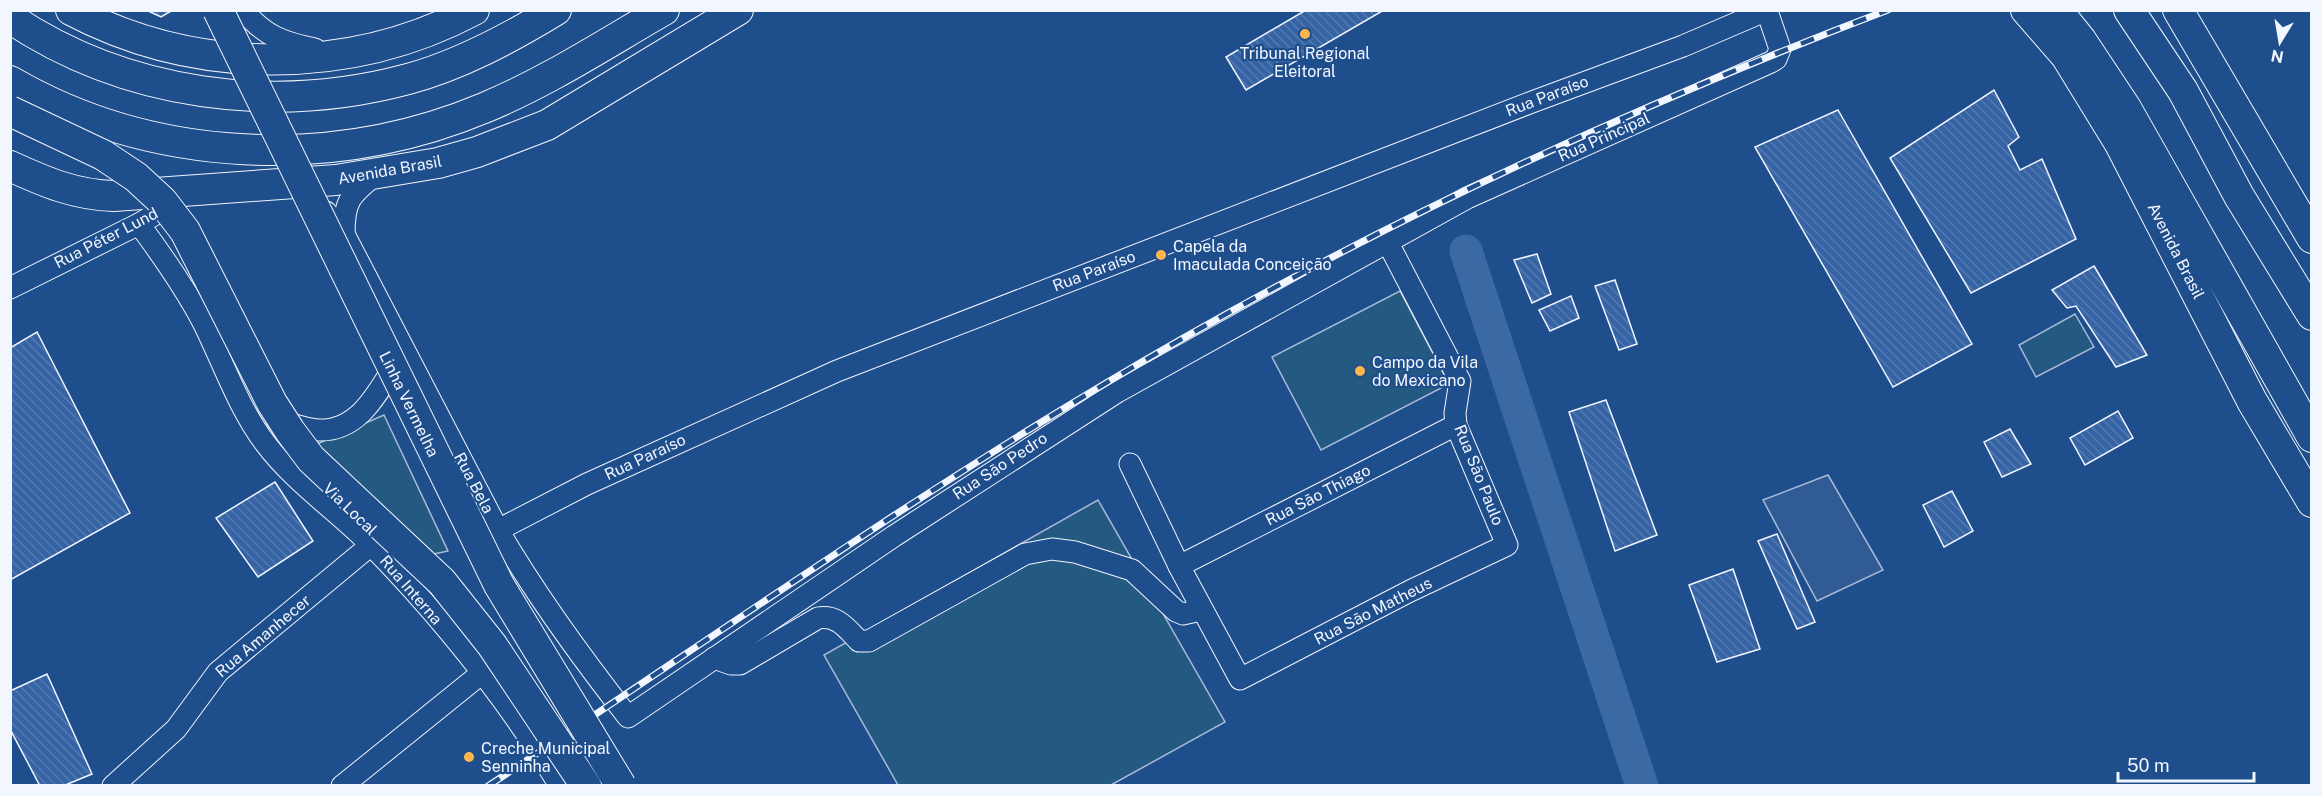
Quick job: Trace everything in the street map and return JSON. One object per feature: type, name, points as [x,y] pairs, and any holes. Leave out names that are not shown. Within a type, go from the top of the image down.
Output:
[{"type":"highway","points":[[71,10],[128,35],[234,59],[306,59],[342,55],[420,36],[474,10]]},
{"type":"highway","name":"Linha Vermelha","points":[[202,10],[450,524],[598,786]]},
{"type":"highway","name":"Linha Vermelha","points":[[218,10],[499,585],[621,786]]},
{"type":"highway","points":[[10,18],[70,52],[140,78],[178,88],[216,93],[298,98],[367,88],[410,78],[489,47],[556,10]]},
{"type":"highway","name":"Avenida Brasil","points":[[10,81],[74,111],[122,128],[172,141],[213,146],[304,150],[345,147],[417,131],[515,94],[664,10]]},
{"type":"highway","points":[[417,131],[537,103],[711,10]]},
{"type":"highway","name":"Avenida Brasil","points":[[10,166],[49,184],[89,195],[135,195],[376,174],[438,163],[477,153],[548,125],[738,10]]},
{"type":"highway","name":"Avenida Brasil","points":[[2026,10],[2066,56],[2120,144],[2252,401],[2312,502]]},
{"type":"highway","name":"Avenida Brasil","points":[[2056,10],[2081,40],[2126,108],[2312,437]]},
{"type":"highway","points":[[2129,10],[2182,91],[2239,196],[2312,315]]},
{"type":"highway","points":[[2178,10],[2268,159],[2312,238]]},
{"type":"highway","points":[[10,111],[125,169],[148,187],[176,218],[197,253],[272,404],[290,431],[311,459],[442,582],[492,645],[567,785]]},
{"type":"highway","points":[[2209,316],[2243,354],[2312,468]]},
{"type":"street","points":[[243,10],[253,22],[282,42],[342,55]]},
{"type":"street","name":"Rua Principal","points":[[1388,243],[1467,198],[1771,63],[1776,59],[1780,50],[1767,11]]},
{"type":"street","name":"Rua Paraíso","points":[[498,530],[586,484],[837,371],[1532,102],[1683,46],[1767,11]]},
{"type":"street","points":[[344,234],[346,205],[353,194],[376,174]]},
{"type":"street","name":"Rua Bela","points":[[276,184],[317,204],[344,234],[498,530],[525,577],[573,647],[628,717]]},
{"type":"street","name":"Rua Péter Lund","points":[[10,288],[202,189]]},
{"type":"street","name":"Via Local","points":[[147,219],[176,236],[233,354],[271,419],[303,464],[434,588],[498,669],[567,785]]},
{"type":"street","name":"Rua Interna","points":[[147,219],[159,251],[201,319],[248,417],[266,444],[308,490],[371,544],[428,606],[567,785]]},
{"type":"street","name":"Rua São Paulo","points":[[1388,243],[1460,381],[1455,412],[1456,425],[1507,544]]},
{"type":"street","name":"Rua São Pedro","points":[[628,717],[992,470],[1117,392],[1388,243]]},
{"type":"street","points":[[248,417],[258,414],[319,430],[344,425],[366,409],[404,351]]},
{"type":"street","name":"Rua São Thiago","points":[[1179,566],[1456,425]]},
{"type":"street","points":[[714,658],[731,664],[740,664],[818,618],[827,617],[837,619],[859,641],[869,642],[1025,554],[1052,549],[1075,552],[1132,570],[1176,611],[1183,614],[1201,610],[1130,464]]},
{"type":"street","name":"Rua Amanhecer","points":[[113,786],[176,729],[218,672],[371,544]]},
{"type":"street","name":"Rua São Matheus","points":[[1201,610],[1240,679],[1410,591],[1507,544]]},
{"type":"street","points":[[342,786],[482,673]]},
{"type":"shaded area","name":"Campo da Vila do Mexicano","points":[[1400,291],[1449,384],[1321,450],[1272,357]]},
{"type":"shaded area","points":[[2075,314],[2094,347],[2036,377],[2019,345]]},
{"type":"shaded area","points":[[384,415],[448,551],[434,554],[317,444]]},
{"type":"shaded area","points":[[1828,475],[1883,570],[1817,601],[1763,500]]},
{"type":"shaded area","points":[[1098,500],[1225,722],[1111,785],[898,785],[824,655]]},
{"type":"building","points":[[146,10],[173,10],[161,17]]},
{"type":"building","name":"Tribunal Regional Eleitoral","points":[[1306,10],[1384,10],[1246,90],[1226,57]]},
{"type":"building","points":[[1994,90],[2019,137],[2008,146],[2020,170],[2042,159],[2076,239],[1971,293],[1890,158]]},
{"type":"building","points":[[1838,110],[1972,344],[1893,387],[1755,147]]},
{"type":"building","points":[[1537,254],[1551,294],[1532,303],[1514,260]]},
{"type":"building","points":[[2094,266],[2147,355],[2116,367],[2076,306],[2067,308],[2052,290]]},
{"type":"building","points":[[1615,280],[1637,344],[1619,350],[1595,286]]},
{"type":"building","points":[[1571,296],[1579,318],[1550,331],[1539,310]]},
{"type":"building","points":[[37,332],[130,513],[10,580],[10,348]]},
{"type":"building","points":[[1606,400],[1657,535],[1615,551],[1569,412]]},
{"type":"building","points":[[2118,411],[2133,438],[2085,465],[2070,438]]},
{"type":"building","points":[[2010,429],[2031,464],[2002,477],[1984,442]]},
{"type":"building","points":[[275,482],[313,541],[258,577],[216,518]]},
{"type":"building","points":[[1952,491],[1973,531],[1944,547],[1923,505]]},
{"type":"building","points":[[1777,534],[1815,622],[1797,629],[1758,541]]},
{"type":"building","points":[[1733,569],[1760,649],[1717,662],[1689,585]]},
{"type":"building","points":[[47,674],[92,774],[63,786],[40,786],[10,729],[10,691]]},
{"type":"waterway","points":[[1466,251],[1642,786]]},
{"type":"railway","points":[[488,786],[790,584],[1018,436],[1191,334],[1287,281],[1483,182],[1684,92],[1888,10]]},
{"type":"place","name":"Tribunal Regional Eleitoral","points":[[1305,34]]},
{"type":"place","name":"Capela da Imaculada Conceição","points":[[1161,255]]},
{"type":"place","name":"Campo da Vila do Mexicano","points":[[1360,371]]},
{"type":"place","name":"Creche Municipal Senninha","points":[[469,757]]}]
